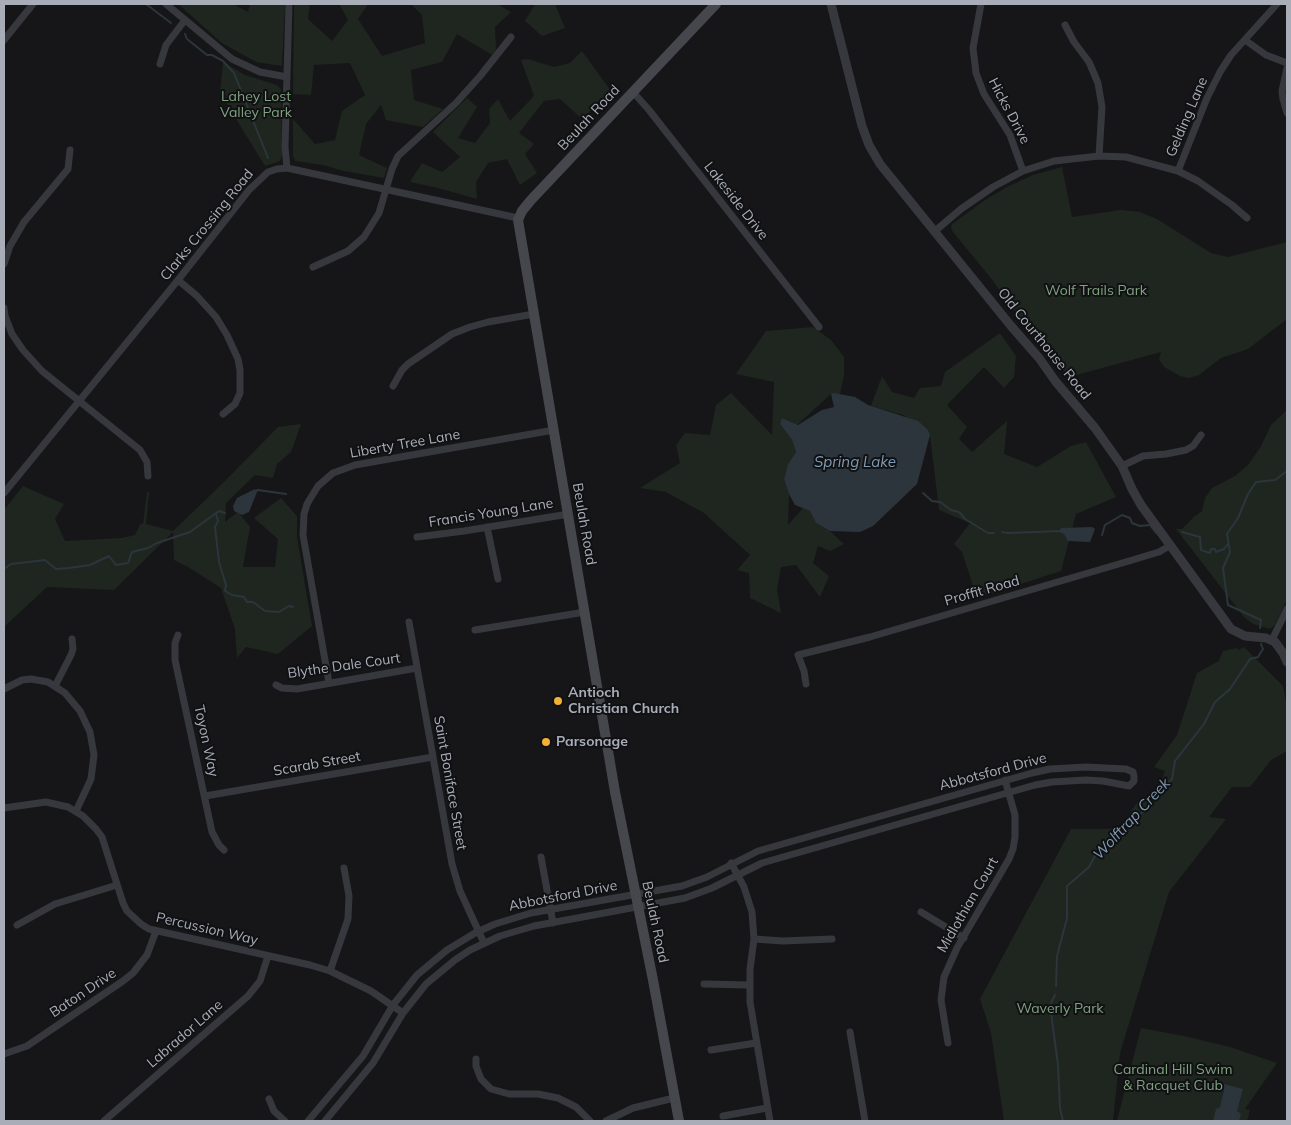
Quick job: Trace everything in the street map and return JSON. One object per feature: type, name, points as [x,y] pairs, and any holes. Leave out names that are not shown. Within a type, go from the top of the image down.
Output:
[{"type":"main road","name":"Beulah Road","points":[[679,1121],[662,1025],[615,792],[518,218],[530,200],[715,4]]},
{"type":"street","points":[[4,40],[33,4]]},
{"type":"street","points":[[166,4],[218,48],[238,62],[266,74],[287,77]]},
{"type":"street","points":[[289,4],[285,147],[287,168],[518,218]]},
{"type":"street","name":"Old Courthouse Road","points":[[831,4],[868,145],[886,172],[1095,428],[1122,466],[1141,504],[1231,629],[1245,636],[1272,640]]},
{"type":"street","name":"Hicks Drive","points":[[981,4],[973,48],[976,74],[984,94],[1010,135],[1023,171]]},
{"type":"street","name":"Gelding Lane","points":[[1178,171],[1212,87],[1231,55],[1277,4]]},
{"type":"street","points":[[160,64],[162,52],[185,20]]},
{"type":"street","points":[[1064,25],[1089,62],[1098,83],[1102,107],[1099,156]]},
{"type":"street","points":[[313,268],[348,251],[364,237],[379,213],[392,169],[398,156],[456,103],[511,38]]},
{"type":"street","points":[[1245,40],[1266,55],[1287,63]]},
{"type":"street","points":[[1287,68],[1282,91],[1282,99],[1287,113]]},
{"type":"street","name":"Lakeside Drive","points":[[633,92],[819,327]]},
{"type":"street","points":[[4,264],[10,246],[24,222],[68,169],[70,150]]},
{"type":"street","points":[[935,231],[961,209],[994,187],[1023,171],[1054,161],[1099,156],[1126,157],[1178,171],[1198,181],[1247,218]]},
{"type":"street","name":"Clarks Crossing Road","points":[[4,493],[257,180],[272,170],[287,168]]},
{"type":"street","points":[[178,280],[197,296],[216,317],[228,335],[238,359],[240,393],[235,404],[223,414]]},
{"type":"street","points":[[4,308],[12,334],[23,350],[42,371],[140,450],[147,462],[148,476]]},
{"type":"street","points":[[393,386],[402,370],[408,364],[460,330],[488,322],[534,314]]},
{"type":"street","name":"Liberty Tree Lane","points":[[329,683],[303,535],[304,514],[307,504],[318,486],[333,473],[351,465],[554,430]]},
{"type":"street","points":[[1122,466],[1143,456],[1186,450],[1193,446],[1201,434]]},
{"type":"street","name":"Francis Young Lane","points":[[417,537],[487,528],[569,514]]},
{"type":"street","points":[[487,528],[498,579]]},
{"type":"street","name":"Proffit Road","points":[[806,684],[798,655],[870,637],[1120,564],[1159,552],[1171,545]]},
{"type":"street","points":[[1287,609],[1272,640],[1280,646],[1287,662]]},
{"type":"street","points":[[475,630],[585,612]]},
{"type":"street","name":"Saint Boniface Street","points":[[410,622],[454,875],[484,943]]},
{"type":"street","name":"Toyon Way","points":[[178,635],[175,644],[175,660],[204,796],[212,832],[218,845],[224,850]]},
{"type":"street","points":[[55,686],[71,655],[73,649],[72,639]]},
{"type":"street","name":"Blythe Dale Court","points":[[276,685],[291,689],[417,668]]},
{"type":"street","points":[[4,689],[13,683],[31,679],[40,680],[55,686],[65,693],[80,711],[90,732],[93,744],[93,767],[91,779],[76,811]]},
{"type":"street","name":"Scarab Street","points":[[204,796],[433,757]]},
{"type":"street","name":"Abbotsford Drive","points":[[308,1121],[363,1056],[393,1005],[417,975],[447,950],[479,931],[513,918],[692,883],[758,851],[1032,773],[1067,768],[1126,769],[1132,772],[1134,776],[1134,782],[1129,786],[1103,781],[1068,780],[1035,785],[762,863],[697,895],[516,930],[484,943],[462,955],[440,971],[420,991],[403,1013],[373,1063],[325,1121]]},
{"type":"street","name":"Midlothian Court","points":[[948,1043],[942,1013],[942,989],[948,966],[1001,874],[1012,849],[1016,826],[1015,815],[1005,780]]},
{"type":"street","name":"Percussion Way","points":[[4,808],[46,802],[76,811],[90,822],[102,837],[123,903],[133,918],[141,924],[156,931],[330,971],[355,982],[403,1013]]},
{"type":"street","points":[[541,857],[553,923]]},
{"type":"street","points":[[731,863],[746,893],[752,912],[754,939],[749,985],[750,1008],[770,1121]]},
{"type":"street","points":[[330,971],[348,919],[349,896],[344,868]]},
{"type":"street","points":[[18,925],[60,902],[118,885]]},
{"type":"street","points":[[921,912],[964,938]]},
{"type":"street","name":"Baton Drive","points":[[4,1054],[26,1046],[133,973],[147,955],[156,931]]},
{"type":"street","points":[[754,939],[790,941],[832,939]]},
{"type":"street","name":"Labrador Lane","points":[[106,1121],[248,996],[260,980],[268,956]]},
{"type":"street","points":[[704,984],[749,985]]},
{"type":"street","points":[[850,1032],[866,1121]]},
{"type":"street","points":[[711,1050],[756,1043]]},
{"type":"street","points":[[476,1059],[476,1066],[481,1079],[491,1089],[509,1094],[538,1094],[558,1098],[576,1107],[590,1121]]},
{"type":"street","points":[[269,1098],[274,1111],[285,1121]]},
{"type":"street","points":[[606,1121],[633,1108],[674,1098]]},
{"type":"street","points":[[723,1116],[767,1108]]},
{"type":"green space","points":[[178,4],[233,4],[248,12],[250,4],[285,4],[282,66],[256,62],[222,43]]},
{"type":"green space","points":[[294,4],[310,4],[308,19],[332,41],[348,20],[339,4],[368,4],[358,19],[382,56],[425,43],[422,15],[411,4],[497,4],[511,12],[495,27],[496,50],[492,55],[457,34],[442,62],[411,70],[414,100],[443,109],[423,127],[386,120],[381,105],[366,124],[359,155],[387,168],[384,178],[295,161],[293,156],[293,119],[315,144],[335,140],[342,111],[365,95],[350,63],[314,65],[311,95],[293,94]]},
{"type":"green space","points":[[535,4],[555,4],[565,28],[542,36],[525,21]]},
{"type":"green space","points":[[582,51],[611,91],[582,119],[560,99],[544,101],[519,133],[534,144],[525,154],[537,173],[520,185],[507,159],[488,163],[476,182],[477,199],[410,182],[422,163],[442,172],[460,157],[433,132],[467,98],[477,107],[458,138],[475,143],[490,123],[489,109],[498,99],[510,121],[534,96],[521,60],[528,59],[554,67],[570,63]]},
{"type":"green space","name":"Lahey Lost Valley Park","points":[[223,62],[245,75],[277,85],[281,89],[282,155],[280,161],[265,166],[220,93]]},
{"type":"green space","name":"Wolf Trails Park","points":[[1062,167],[1072,217],[1121,210],[1140,212],[1157,219],[1211,253],[1228,257],[1287,242],[1287,319],[1248,349],[1221,358],[1199,375],[1189,378],[1180,376],[1164,367],[1159,359],[1161,352],[1069,377],[1024,324],[951,228],[952,224],[985,200],[1009,186],[1033,175]]},
{"type":"green space","points":[[813,327],[831,340],[844,357],[844,375],[840,394],[831,394],[797,425],[782,418],[780,424],[792,440],[796,452],[788,464],[784,479],[789,494],[788,525],[803,508],[810,511],[816,523],[830,531],[844,544],[830,551],[818,546],[813,563],[829,576],[820,597],[796,565],[781,567],[777,589],[781,613],[750,598],[749,573],[737,570],[750,555],[704,513],[666,492],[640,488],[680,463],[676,445],[685,433],[710,435],[716,405],[731,393],[772,435],[774,382],[736,374],[766,331]]},
{"type":"green space","points":[[1000,333],[1016,356],[1014,377],[1004,388],[984,367],[947,405],[967,427],[959,439],[972,452],[1007,421],[1004,454],[1037,467],[1071,446],[1086,442],[1116,497],[1076,514],[1061,571],[977,598],[962,552],[954,544],[970,523],[939,510],[928,430],[903,415],[871,406],[882,376],[892,392],[914,398],[920,388],[941,386],[945,372]]},
{"type":"green space","points":[[1287,410],[1287,599],[1275,625],[1270,629],[1253,624],[1244,617],[1176,529],[1182,529],[1202,511],[1205,498],[1212,488],[1235,476],[1248,465],[1260,448],[1271,425]]},
{"type":"green space","points":[[301,424],[291,452],[277,464],[273,478],[255,475],[226,503],[225,522],[238,512],[250,527],[243,567],[275,567],[278,539],[254,518],[281,498],[297,516],[297,537],[312,626],[278,654],[246,647],[237,658],[235,629],[221,588],[174,560],[173,532],[114,590],[47,587],[4,627],[4,510],[23,486],[64,504],[55,519],[65,541],[122,538],[135,535],[141,523],[143,524],[147,492],[149,492],[146,524],[173,531],[278,427]]},
{"type":"green space","name":"Waverly Park","points":[[1244,647],[1283,686],[1287,707],[1287,751],[1271,760],[1250,787],[1232,787],[1209,817],[1226,819],[1169,892],[1120,1053],[1113,1121],[1004,1121],[991,1033],[980,999],[1071,829],[1109,829],[1122,826],[1139,799],[1154,803],[1165,771],[1154,767],[1177,735],[1197,673],[1219,661],[1223,651],[1237,648],[1239,650]]},
{"type":"green space","name":"Cardinal Hill Swim & Racquet Club","points":[[1141,1028],[1230,1047],[1277,1063],[1245,1109],[1250,1110],[1247,1121],[1117,1121]]},
{"type":"water","name":"Spring Lake","points":[[831,394],[855,397],[868,405],[918,421],[928,430],[930,435],[917,484],[873,526],[860,532],[830,531],[816,523],[810,511],[795,505],[784,479],[788,464],[796,452],[792,440],[780,424],[782,418],[798,425],[822,410],[834,407]]},
{"type":"water","points":[[255,489],[257,492],[249,512],[242,515],[234,511],[233,506],[237,498]]},
{"type":"water","points":[[1092,527],[1095,529],[1090,542],[1068,541],[1064,534],[1059,532],[1061,528]]},
{"type":"water","points":[[1224,1084],[1243,1089],[1237,1111],[1241,1114],[1239,1121],[1213,1121],[1216,1109],[1220,1107]]},
{"type":"waterway","points":[[146,4],[171,23]]},
{"type":"waterway","points":[[185,34],[187,39],[207,55],[212,55],[223,61],[234,73],[268,158]]},
{"type":"waterway","name":"Wolftrap Creek","points":[[1260,628],[1261,620],[1228,605],[1223,568],[1230,552],[1227,534],[1238,518],[1248,494],[1256,482],[1275,480],[1287,471]]},
{"type":"waterway","points":[[256,491],[286,494]]},
{"type":"waterway","points":[[923,493],[932,501],[940,502],[951,510],[959,512],[965,519],[988,533],[994,533]]},
{"type":"waterway","points":[[4,569],[11,564],[45,560],[56,569],[69,568],[90,565],[109,556],[116,565],[128,563],[132,552],[190,532],[219,511],[225,513]]},
{"type":"waterway","points":[[216,514],[218,521],[215,527],[219,562],[226,585],[225,591],[232,595],[244,597],[247,602],[253,602],[265,611],[279,612],[289,606],[293,607]]},
{"type":"waterway","points":[[1102,535],[1105,525],[1122,515],[1130,518],[1132,523],[1140,526],[1150,525],[1156,533]]},
{"type":"waterway","points":[[1002,532],[1061,531]]},
{"type":"waterway","points":[[1182,532],[1200,537],[1201,550],[1210,553],[1211,549],[1215,549],[1216,552],[1224,549],[1228,544]]},
{"type":"waterway","name":"Wolftrap Creek","points":[[1056,986],[1057,956],[1067,918],[1067,886],[1089,867],[1096,854],[1135,820],[1172,779],[1175,761],[1204,724],[1215,702],[1230,689],[1250,659],[1258,657],[1263,649],[1261,644]]},
{"type":"waterway","name":"Wolftrap Creek","points":[[1055,995],[1050,1005],[1058,1065],[1060,1108],[1063,1121]]},
{"type":"place","name":"Antioch Christian Church","points":[[558,701]]},
{"type":"place","name":"Parsonage","points":[[546,742]]}]
